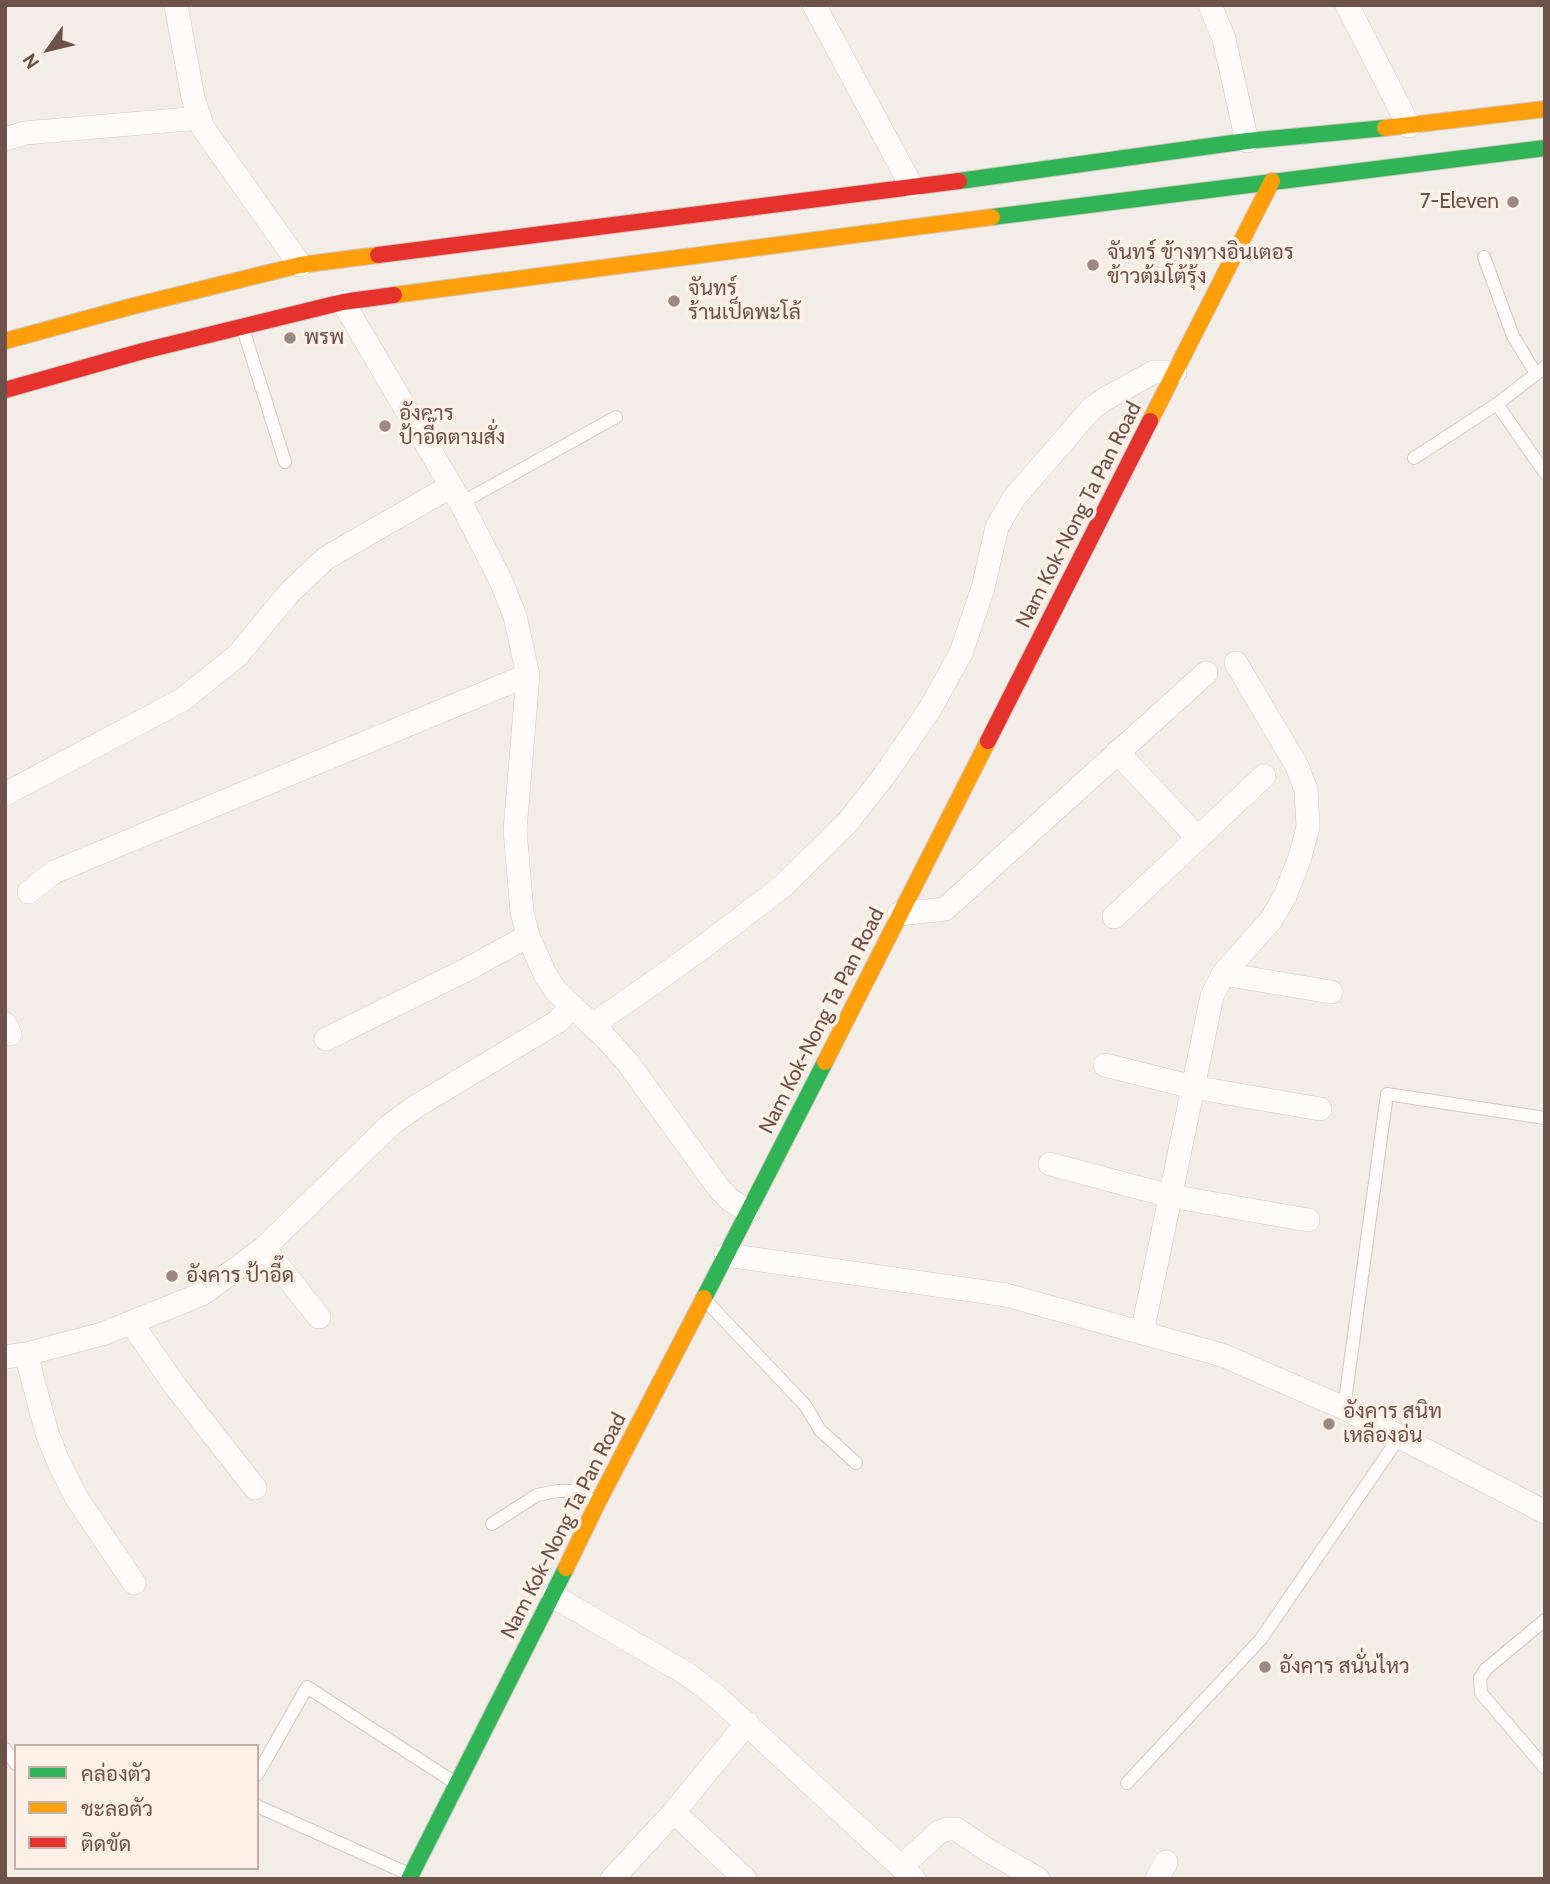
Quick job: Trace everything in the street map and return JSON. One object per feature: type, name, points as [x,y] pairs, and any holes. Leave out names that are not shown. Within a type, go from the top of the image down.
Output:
[{"type":"main road","points":[[5,341],[300,265],[1257,140],[1545,109]]},
{"type":"main road","points":[[1257,140],[1272,181]]},
{"type":"main road","points":[[5,390],[242,325],[343,302],[1545,148]]},
{"type":"main road","name":"Nam Kok-Nong Ta Pan Road","points":[[410,1877],[598,1502],[704,1299],[1272,181]]},
{"type":"street","points":[[176,5],[193,98],[203,128],[300,265]]},
{"type":"street","points":[[814,5],[912,187]]},
{"type":"street","points":[[1210,5],[1257,140]]},
{"type":"street","points":[[1347,5],[1409,125]]},
{"type":"street","points":[[5,139],[25,134],[200,118]]},
{"type":"street","points":[[343,302],[456,494],[515,616],[528,675],[514,830],[528,936],[556,991],[593,1025],[628,1063],[718,1187],[730,1200],[748,1211]]},
{"type":"street","points":[[593,1025],[698,951],[783,886],[847,823],[884,776],[930,709],[961,653],[983,588],[997,527],[1014,498],[1091,409],[1105,398],[1154,372],[1175,372]]},
{"type":"street","points":[[5,794],[182,700],[238,655],[289,593],[326,558],[456,494]]},
{"type":"street","points":[[1142,1333],[1212,996],[1223,974],[1271,920],[1285,897],[1300,858],[1307,827],[1306,790],[1297,766],[1236,663]]},
{"type":"street","points":[[899,914],[945,909],[1206,673]]},
{"type":"street","points":[[29,892],[54,872],[528,675]]},
{"type":"street","points":[[1117,752],[1198,838]]},
{"type":"street","points":[[1114,916],[1264,776]]},
{"type":"street","points":[[326,1039],[468,969],[528,936]]},
{"type":"street","points":[[1223,974],[1331,992]]},
{"type":"street","points":[[134,1583],[76,1497],[58,1461],[15,1355],[132,1324],[202,1294],[264,1248],[389,1126],[415,1107],[557,1023],[572,1007]]},
{"type":"street","points":[[1105,1065],[1193,1087],[1320,1109]]},
{"type":"street","points":[[1050,1164],[1170,1196],[1308,1220]]},
{"type":"street","points":[[264,1248],[319,1317]]},
{"type":"street","points":[[726,1255],[1006,1294],[1222,1355],[1344,1408],[1545,1512]]},
{"type":"street","points":[[132,1324],[176,1387],[255,1488]]},
{"type":"street","points":[[553,1596],[687,1674],[747,1723],[907,1873],[939,1832],[956,1829],[989,1852],[1038,1879]]},
{"type":"street","points":[[612,1879],[674,1812],[747,1723]]},
{"type":"street","points":[[674,1812],[745,1879]]},
{"type":"lane","points":[[1414,458],[1497,404],[1540,371],[1513,336],[1484,257]]},
{"type":"lane","points":[[242,325],[285,462]]},
{"type":"lane","points":[[1497,404],[1545,473]]},
{"type":"lane","points":[[456,494],[616,417]]},
{"type":"lane","points":[[1344,1408],[1387,1094],[1545,1118]]},
{"type":"lane","points":[[704,1299],[806,1405],[820,1430],[856,1463]]},
{"type":"lane","points":[[1127,1783],[1261,1639],[1400,1436]]},
{"type":"lane","points":[[492,1524],[537,1495],[557,1490],[571,1491],[598,1502]]},
{"type":"lane","points":[[1545,1620],[1486,1669],[1480,1678],[1481,1692],[1545,1768]]},
{"type":"lane","points":[[259,1771],[307,1687],[457,1785]]},
{"type":"lane","points":[[259,1807],[410,1877]]},
{"type":"traffic: fast","points":[[959,181],[1247,141],[1385,128]]},
{"type":"traffic: fast","points":[[992,217],[1545,148]]},
{"type":"traffic: fast","points":[[704,1298],[825,1062]]},
{"type":"traffic: fast","points":[[409,1879],[566,1568]]},
{"type":"traffic: slow","points":[[1385,128],[1545,109]]},
{"type":"traffic: slow","points":[[1150,421],[1272,181]]},
{"type":"traffic: slow","points":[[394,295],[992,217]]},
{"type":"traffic: slow","points":[[5,341],[300,265],[378,255]]},
{"type":"traffic: slow","points":[[825,1062],[988,741]]},
{"type":"traffic: slow","points":[[566,1568],[704,1298]]},
{"type":"traffic: jam","points":[[378,255],[959,181]]},
{"type":"traffic: jam","points":[[5,390],[143,351],[343,302],[394,295]]},
{"type":"traffic: jam","points":[[988,741],[1150,421]]},
{"type":"place","name":"7-Eleven","points":[[1513,202]]},
{"type":"place","name":"จันทร์ ข้างทางอินเตอร ข้าวต้มโต้รุ้ง","points":[[1093,265]]},
{"type":"place","name":"จันทร์ ร้านเป็ดพะโล้","points":[[674,301]]},
{"type":"place","name":"พรพ","points":[[290,338]]},
{"type":"place","name":"อังคาร ป้าอี๊ดตามสั่ง","points":[[385,426]]},
{"type":"place","name":"อังคาร ป้าอี๊ด","points":[[172,1276]]},
{"type":"place","name":"อังคาร สนิท เหลืองอ่น","points":[[1329,1424]]},
{"type":"place","name":"อังคาร สนั่นไหว","points":[[1265,1667]]}]
